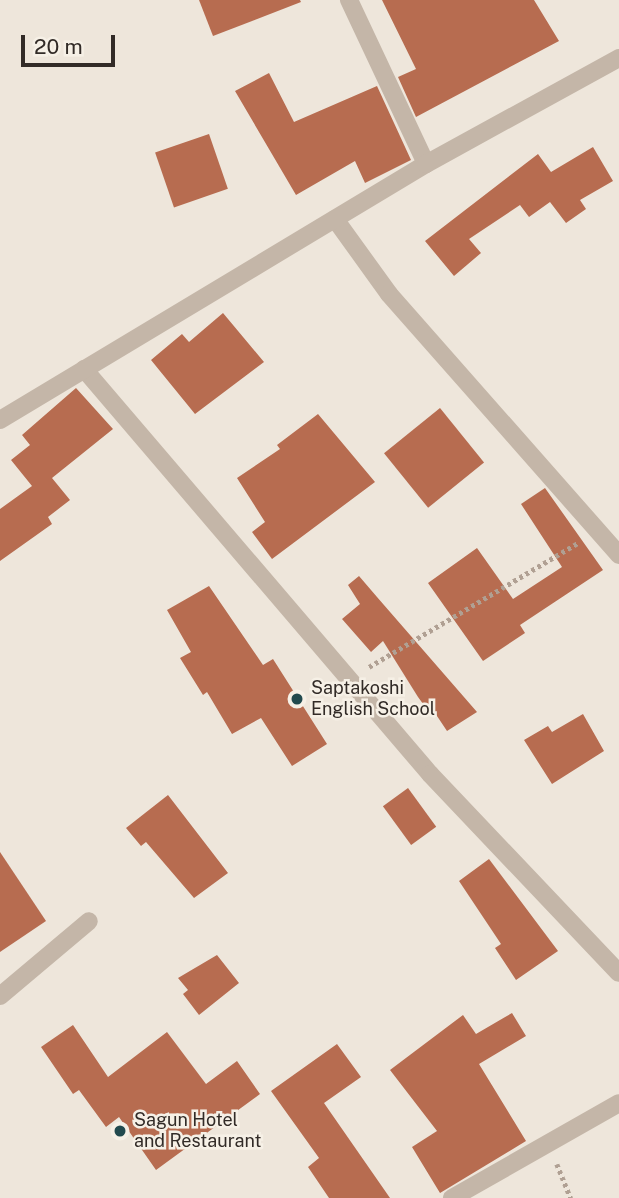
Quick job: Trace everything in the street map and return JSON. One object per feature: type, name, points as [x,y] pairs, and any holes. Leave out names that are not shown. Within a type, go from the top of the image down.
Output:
[{"type":"street","points":[[349,0],[426,164]]},
{"type":"street","points":[[0,420],[426,164],[619,59]]},
{"type":"street","points":[[335,219],[388,294],[619,555]]},
{"type":"street","points":[[84,369],[430,774],[619,973]]},
{"type":"street","points":[[0,996],[89,921]]},
{"type":"street","points":[[452,1198],[619,1103]]},
{"type":"path","points":[[350,679],[598,531]]},
{"type":"path","points":[[548,1143],[571,1198]]},
{"type":"building","points":[[199,0],[300,0],[301,2],[213,36]]},
{"type":"building","points":[[382,0],[534,0],[559,41],[416,117],[398,77],[416,69]]},
{"type":"building","points":[[269,73],[294,122],[377,86],[411,160],[365,183],[355,161],[296,195],[235,91]]},
{"type":"building","points":[[209,134],[228,189],[174,207],[155,153]]},
{"type":"building","points":[[593,147],[613,181],[580,200],[586,209],[566,223],[550,202],[529,217],[520,205],[469,239],[481,253],[454,276],[425,241],[538,154],[551,172]]},
{"type":"building","points":[[223,313],[264,362],[195,414],[151,360],[182,334],[189,342]]},
{"type":"building","points":[[76,388],[113,429],[52,478],[70,500],[48,517],[52,524],[0,561],[0,509],[32,486],[11,460],[30,445],[22,435]]},
{"type":"building","points":[[440,408],[484,462],[428,508],[384,453]]},
{"type":"building","points":[[318,414],[375,482],[272,559],[252,532],[265,522],[237,478],[280,449],[277,445]]},
{"type":"building","points":[[545,488],[603,570],[520,625],[525,633],[483,661],[428,583],[477,548],[513,599],[562,567],[521,504]]},
{"type":"building","points":[[359,576],[477,712],[447,731],[433,710],[429,712],[418,697],[383,641],[371,652],[342,619],[360,604],[348,585]]},
{"type":"building","points":[[209,586],[263,665],[273,659],[327,744],[292,766],[261,718],[232,734],[207,692],[203,695],[180,658],[191,652],[167,610]]},
{"type":"building","points":[[583,714],[604,751],[552,784],[524,740],[548,726],[552,732]]},
{"type":"building","points":[[408,788],[436,827],[411,845],[383,806]]},
{"type":"building","points":[[168,795],[228,873],[194,898],[146,842],[141,846],[126,828]]},
{"type":"building","points":[[0,852],[46,921],[0,952]]},
{"type":"building","points":[[489,859],[558,951],[516,980],[495,948],[501,944],[459,881]]},
{"type":"building","points":[[217,955],[239,983],[199,1015],[183,994],[188,990],[178,978]]},
{"type":"building","points":[[512,1013],[526,1036],[479,1064],[526,1141],[440,1193],[412,1147],[437,1131],[390,1070],[463,1015],[476,1034]]},
{"type":"building","points":[[73,1025],[108,1077],[167,1032],[206,1084],[237,1061],[260,1094],[156,1170],[119,1117],[106,1127],[79,1090],[73,1094],[41,1047]]},
{"type":"building","points":[[337,1044],[361,1077],[324,1103],[390,1198],[329,1198],[308,1167],[319,1158],[271,1091]]},
{"type":"place","name":"Saptakoshi English School","points":[[297,699]]},
{"type":"place","name":"Sagun Hotel and Restaurant","points":[[120,1131]]}]
